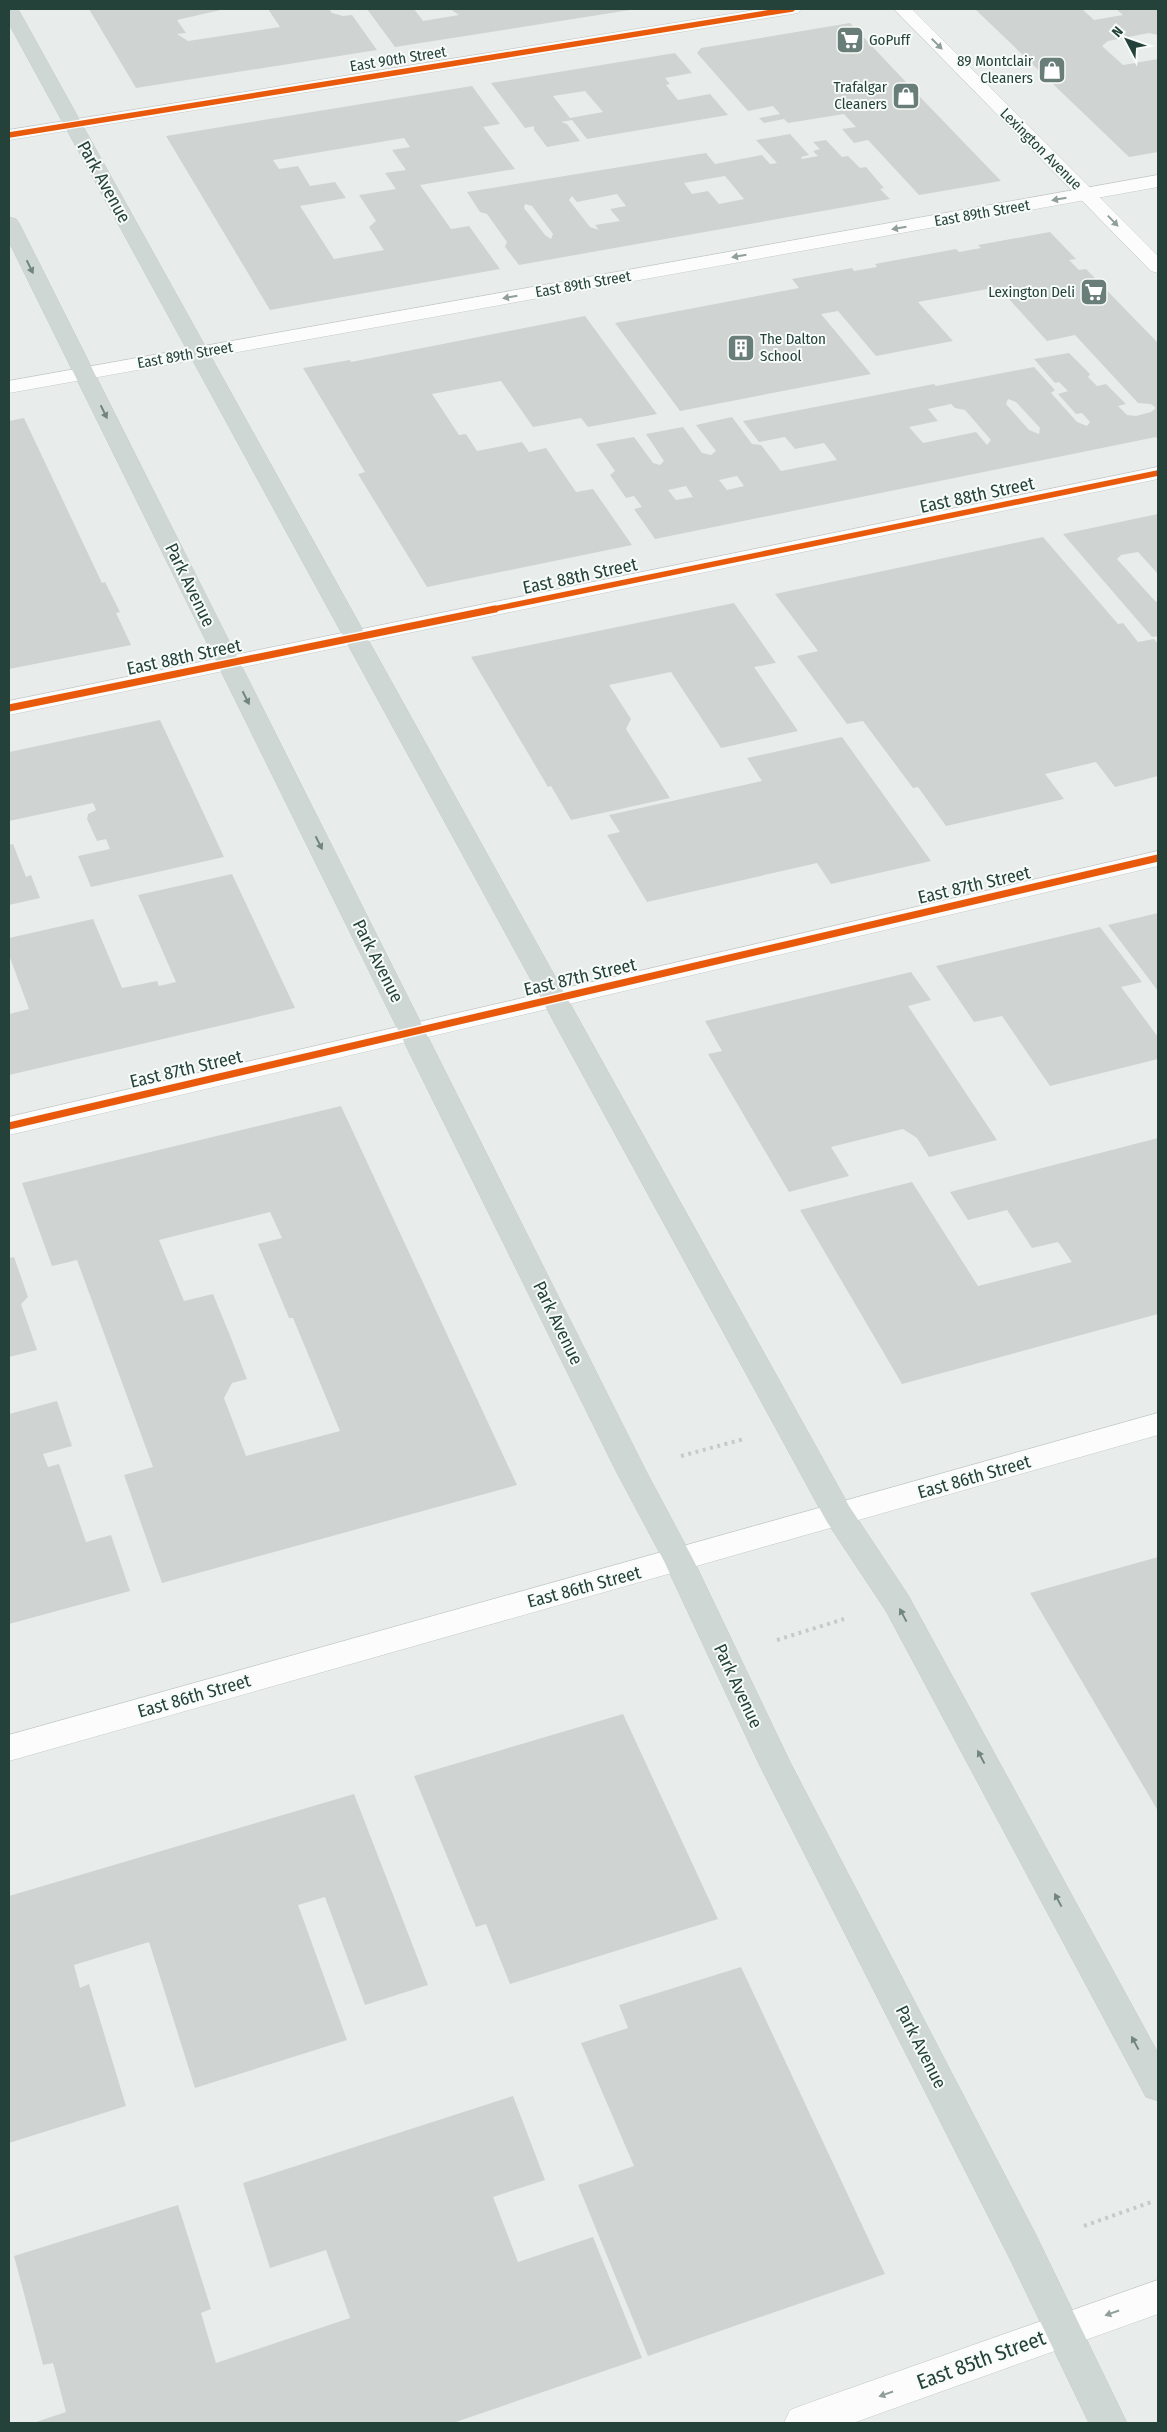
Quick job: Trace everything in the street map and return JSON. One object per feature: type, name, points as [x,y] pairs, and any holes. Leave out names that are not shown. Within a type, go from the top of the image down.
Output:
[{"type":"main road","name":"Park Avenue","points":[[9,9],[838,1514],[897,1604],[1158,2086]]},
{"type":"main road","name":"Park Avenue","points":[[9,223],[631,1471],[679,1560],[775,1764],[1064,2330],[1108,2423]]},
{"type":"street","name":"East 90th Street","points":[[9,135],[792,9]]},
{"type":"street","name":"Lexington Avenue","points":[[903,9],[1158,267]]},
{"type":"street","name":"East 89th Street","points":[[9,387],[1158,181]]},
{"type":"street","name":"East 88th Street","points":[[9,708],[1158,473]]},
{"type":"street","name":"East 87th Street","points":[[9,1126],[1158,858]]},
{"type":"street","name":"East 86th Street","points":[[9,1748],[1158,1424]]},
{"type":"street","name":"East 85th Street","points":[[803,2423],[1158,2297]]},
{"type":"path","points":[[682,1456],[745,1439]]},
{"type":"path","points":[[777,1640],[844,1619]]},
{"type":"path","points":[[1084,2226],[1154,2201]]},
{"type":"building","points":[[89,9],[225,9],[177,20],[186,33],[177,34],[188,41],[280,27],[268,9],[329,9],[332,13],[343,16],[352,15],[377,50],[136,88]]},
{"type":"building","points":[[367,9],[414,9],[423,21],[459,15],[450,9],[630,10],[395,47]]},
{"type":"building","points":[[975,9],[1082,9],[1094,20],[1123,15],[1116,9],[1158,9],[1158,35],[1149,33],[1108,41],[1102,46],[1123,65],[1158,59],[1158,152],[1129,157]]},
{"type":"building","points":[[850,23],[1001,181],[919,195],[868,140],[854,143],[842,129],[856,127],[844,114],[788,123],[784,119],[764,123],[759,118],[780,114],[773,106],[748,111],[697,53],[701,48]]},
{"type":"building","points":[[675,53],[692,73],[665,78],[670,84],[666,85],[678,100],[710,94],[728,115],[587,139],[572,120],[561,122],[567,124],[580,141],[547,147],[534,130],[534,126],[525,128],[491,83]],"holes":[[[585,91],[603,112],[570,118],[553,96]]]},
{"type":"building","points":[[472,86],[500,124],[483,127],[515,169],[420,185],[451,229],[469,226],[500,269],[270,310],[166,136]],"holes":[[[404,138],[410,147],[392,150],[406,170],[385,173],[396,189],[359,195],[376,221],[369,227],[384,250],[334,259],[300,206],[346,198],[335,182],[310,186],[298,166],[279,169],[273,160]]]},
{"type":"building","points":[[790,134],[809,155],[801,157],[802,159],[818,156],[813,151],[820,149],[813,142],[826,140],[842,157],[848,156],[860,168],[866,167],[884,188],[880,189],[890,199],[519,265],[505,247],[507,242],[487,214],[480,212],[467,192],[706,153],[715,164],[762,155],[770,164],[777,163],[756,140]],"holes":[[[725,176],[744,199],[719,204],[708,191],[692,194],[684,183]],[[617,194],[626,206],[610,209],[620,221],[595,225],[599,230],[590,227],[569,200],[572,196],[577,202]],[[525,204],[532,206],[553,234],[551,239],[545,235],[524,208]]]},
{"type":"building","points":[[1050,232],[1076,259],[1069,260],[1079,270],[1086,269],[1158,343],[1158,440],[1156,437],[655,539],[634,509],[642,507],[634,496],[626,498],[610,475],[615,471],[596,444],[634,437],[653,463],[660,465],[664,461],[646,434],[683,427],[702,453],[711,455],[716,451],[696,425],[732,417],[752,444],[761,445],[781,471],[837,460],[824,443],[795,449],[785,437],[759,442],[743,421],[934,384],[936,386],[1034,367],[1055,390],[1051,393],[1077,422],[1087,426],[1090,422],[1082,413],[1076,414],[1058,394],[1068,391],[1059,382],[1055,383],[1034,359],[1069,353],[1090,374],[1088,377],[1097,386],[1106,384],[1126,404],[1118,406],[1127,415],[1136,416],[1151,412],[1156,408],[1151,404],[1138,403],[1075,335],[1047,341],[998,287],[918,302],[953,341],[876,356],[838,311],[821,314],[871,374],[680,411],[615,323],[799,288],[792,279],[852,268],[854,271],[877,267],[875,264],[956,249],[959,252],[981,248],[978,245]],"holes":[[[1008,399],[1016,402],[1040,428],[1039,434],[1029,430],[1006,404]],[[951,404],[955,408],[965,410],[991,440],[987,445],[976,432],[923,443],[909,427],[938,421],[928,409]],[[737,476],[744,486],[727,490],[719,480]],[[686,486],[693,497],[676,500],[668,490]]]},
{"type":"building","points":[[585,316],[657,414],[588,427],[581,418],[533,427],[501,381],[432,394],[459,435],[466,434],[477,451],[522,442],[529,452],[546,448],[576,492],[593,489],[632,545],[427,587],[358,474],[365,472],[303,368],[350,360],[351,362]]},
{"type":"building","points":[[24,418],[102,583],[105,582],[120,612],[116,613],[131,645],[9,669],[9,421]]},
{"type":"building","points":[[1158,514],[1158,574],[1138,552],[1121,555],[1117,559],[1158,602],[1158,636],[1152,637],[1063,534]]},
{"type":"building","points":[[1043,537],[1118,624],[1123,623],[1138,642],[1154,639],[1158,644],[1158,776],[1115,787],[1096,762],[1045,774],[1064,799],[946,826],[918,787],[913,788],[863,721],[847,724],[797,656],[818,651],[775,594]]},
{"type":"building","points":[[734,603],[776,663],[754,667],[798,731],[721,748],[671,672],[609,685],[631,719],[626,729],[670,798],[571,820],[551,786],[548,787],[471,657]]},
{"type":"building","points":[[160,720],[224,857],[91,887],[78,856],[110,849],[106,839],[97,841],[87,819],[88,814],[96,810],[93,803],[9,821],[9,752]]},
{"type":"building","points":[[842,737],[931,861],[831,884],[817,863],[647,902],[607,835],[620,832],[609,815],[762,781],[747,758]]},
{"type":"building","points":[[13,844],[26,877],[31,875],[40,898],[9,905],[9,845]]},
{"type":"building","points":[[232,874],[295,1008],[9,1075],[9,1014],[29,1009],[9,955],[9,938],[93,919],[122,988],[157,981],[159,986],[176,982],[138,895]]},
{"type":"building","points":[[1158,913],[1158,991],[1108,925]]},
{"type":"building","points":[[1100,927],[1142,982],[1121,987],[1158,1037],[1158,1059],[1050,1086],[1002,1016],[974,1022],[936,966]]},
{"type":"building","points":[[911,972],[931,1000],[908,1006],[997,1140],[929,1157],[917,1138],[903,1129],[831,1147],[849,1176],[789,1192],[708,1054],[722,1051],[705,1021]]},
{"type":"building","points":[[341,1106],[517,1485],[162,1583],[124,1475],[153,1467],[77,1260],[52,1266],[22,1183]],"holes":[[[270,1212],[282,1238],[258,1244],[289,1318],[293,1318],[340,1431],[246,1456],[224,1398],[232,1383],[247,1379],[229,1333],[213,1294],[184,1301],[159,1240]]]},
{"type":"building","points":[[1158,1138],[1158,1314],[902,1384],[800,1210],[912,1182],[978,1286],[1072,1262],[1058,1242],[1032,1248],[1007,1210],[968,1220],[950,1192]]},
{"type":"building","points":[[14,1257],[28,1297],[21,1304],[37,1350],[9,1357],[9,1258]]},
{"type":"building","points":[[57,1401],[72,1446],[43,1454],[48,1467],[59,1464],[86,1542],[111,1535],[130,1591],[9,1624],[9,1414]]},
{"type":"building","points":[[1158,1557],[1158,1811],[1030,1593]]},
{"type":"building","points":[[623,1714],[718,1919],[510,1984],[486,1924],[476,1927],[414,1776]]},
{"type":"building","points":[[354,1794],[428,1985],[365,2005],[325,1897],[298,1905],[347,2040],[195,2088],[149,1942],[74,1965],[80,1988],[89,1984],[126,2106],[9,2143],[9,1896]]},
{"type":"building","points":[[741,1967],[885,2274],[648,2356],[578,2185],[634,2166],[581,2043],[628,2028],[619,2005]]},
{"type":"building","points":[[513,2096],[545,2180],[493,2197],[518,2262],[593,2237],[642,2358],[453,2423],[33,2423],[66,2412],[53,2363],[43,2365],[14,2256],[178,2205],[211,2309],[201,2313],[216,2363],[350,2318],[326,2250],[270,2268],[243,2183]]},
{"type":"cycle path","points":[[9,135],[792,9]]},
{"type":"cycle path","points":[[9,708],[1158,473]]},
{"type":"cycle path","points":[[9,1126],[1158,858]]},
{"type":"place","name":"GoPuff","points":[[850,40]]},
{"type":"place","name":"89 Montclair Cleaners","points":[[1052,70]]},
{"type":"place","name":"Trafalgar Cleaners","points":[[906,96]]},
{"type":"place","name":"Lexington Deli","points":[[1094,292]]},
{"type":"place","name":"The Dalton School","points":[[741,348]]}]
